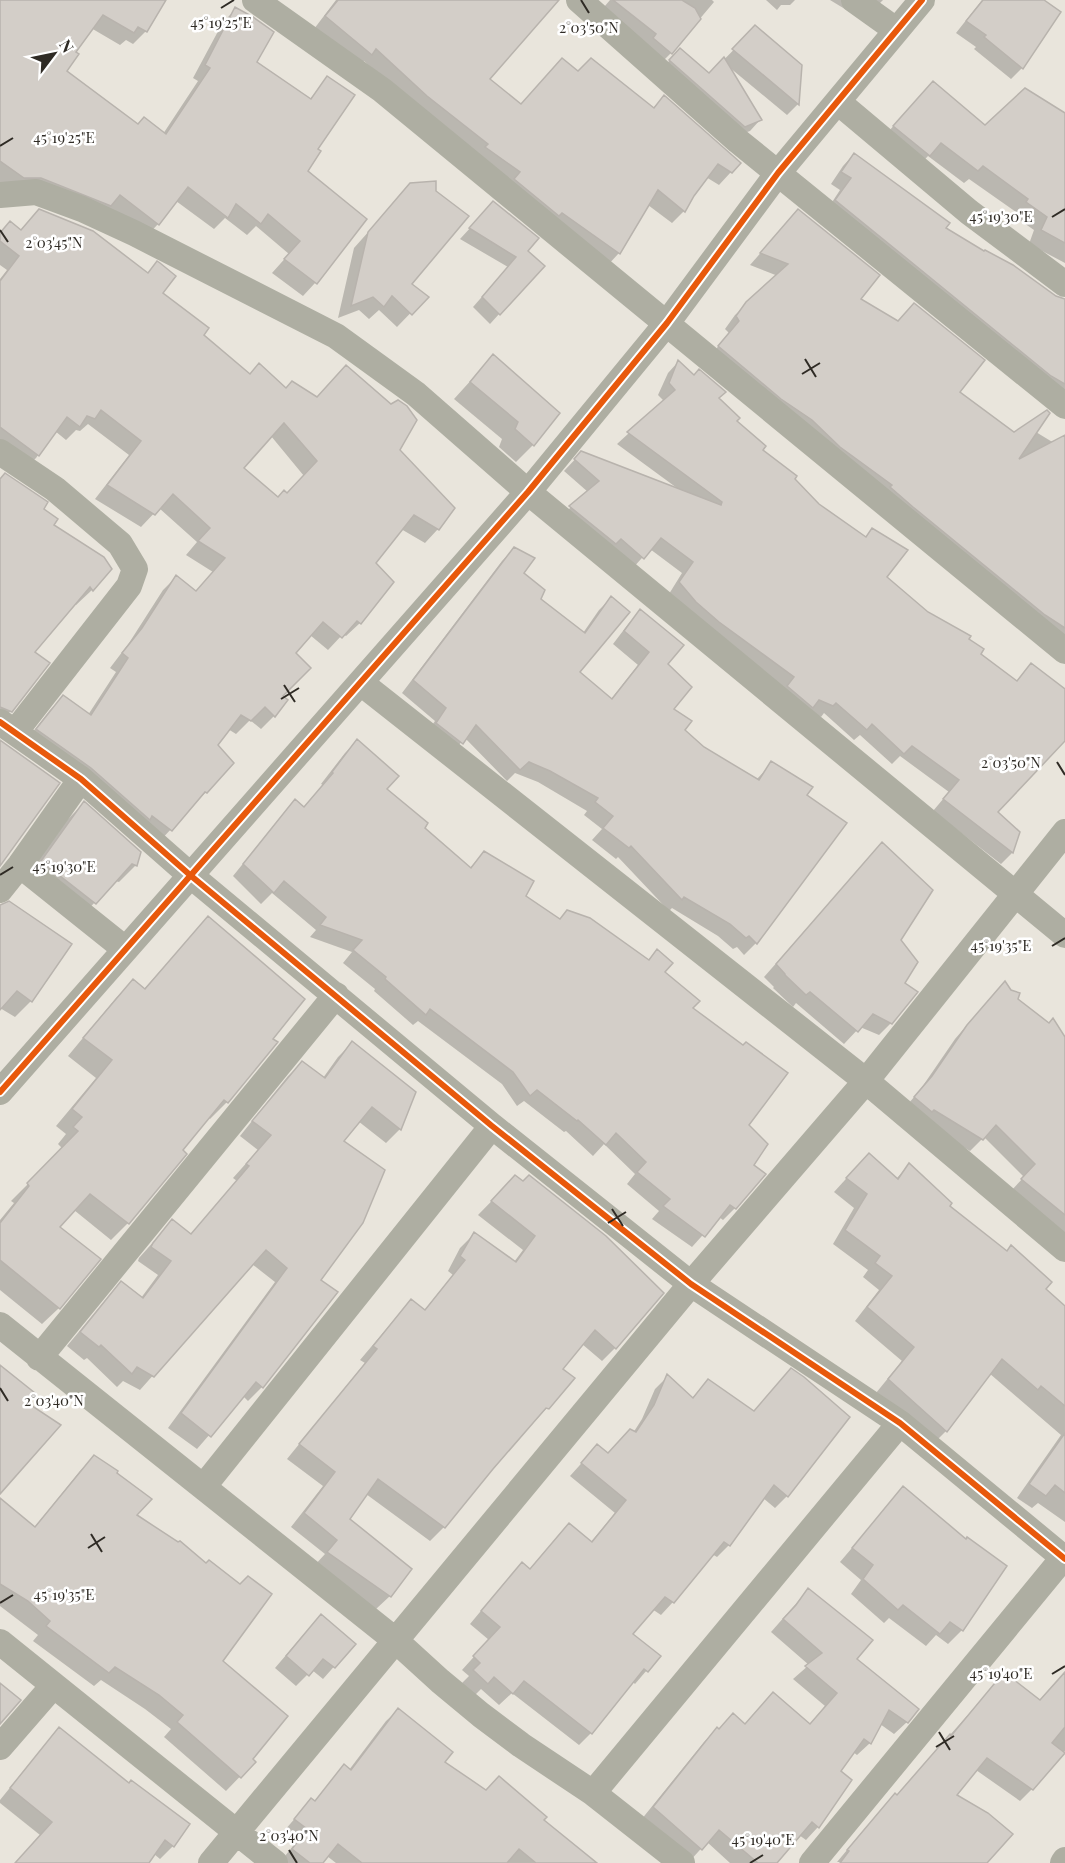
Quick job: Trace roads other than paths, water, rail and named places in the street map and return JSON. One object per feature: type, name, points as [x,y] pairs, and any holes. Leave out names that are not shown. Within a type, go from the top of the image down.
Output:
[{"type":"street","points":[[255,0],[382,90],[1065,651]]},
{"type":"street","points":[[579,0],[738,141],[1065,406]]},
{"type":"street","points":[[854,0],[896,30]]},
{"type":"street","points":[[0,1092],[528,492],[667,323],[778,173],[922,0]]},
{"type":"street","points":[[838,102],[969,212],[1065,284]]},
{"type":"street","points":[[0,195],[36,192],[82,208],[336,336],[416,393],[528,492],[1065,935]]},
{"type":"street","points":[[0,452],[55,489],[120,544],[135,569],[129,586],[7,727],[81,779],[190,875],[492,1126],[691,1284],[900,1423],[1064,1558],[812,1863]]},
{"type":"street","points":[[361,682],[866,1081],[1065,1250]]},
{"type":"street","points":[[0,890],[81,779]]},
{"type":"street","points":[[211,1863],[691,1284],[866,1081],[1065,832]]},
{"type":"street","points":[[20,865],[126,949]]},
{"type":"street","points":[[39,1358],[336,995]]},
{"type":"street","points":[[204,1486],[492,1126]]},
{"type":"street","points":[[0,1325],[395,1640],[482,1715],[521,1745],[593,1793],[682,1863]]},
{"type":"street","points":[[593,1793],[900,1423]]},
{"type":"street","points":[[0,1642],[275,1863]]},
{"type":"street","points":[[0,1747],[53,1686]]}]
